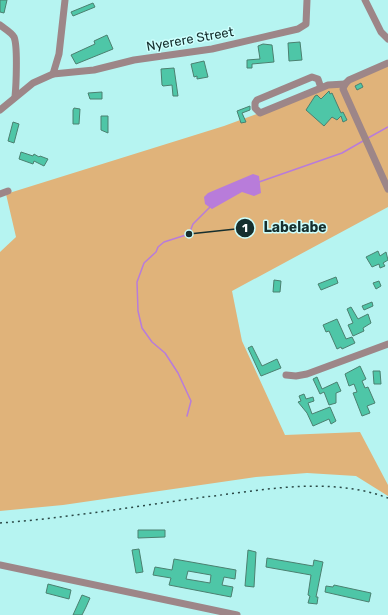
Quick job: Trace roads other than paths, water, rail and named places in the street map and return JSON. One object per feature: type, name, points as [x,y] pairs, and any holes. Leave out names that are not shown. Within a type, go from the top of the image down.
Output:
[{"type":"street","points":[[0,110],[33,83],[53,74],[59,54],[65,0]]},
{"type":"street","name":"Nyerere Street","points":[[53,74],[94,70],[134,60],[212,49],[298,29],[306,24],[307,0]]},
{"type":"street","points":[[366,0],[381,32],[388,39]]},
{"type":"street","points":[[0,25],[11,32],[15,38],[15,97]]},
{"type":"street","points":[[321,88],[318,79],[312,77],[257,100],[255,103],[255,108],[260,113],[321,88],[345,84],[361,74],[388,63]]},
{"type":"street","points":[[345,84],[343,89],[345,94],[388,189]]},
{"type":"street","points":[[0,194],[8,191]]},
{"type":"street","points":[[286,375],[296,376],[307,374],[388,344]]},
{"type":"street","points":[[0,565],[237,615]]},
{"type":"waterway","points":[[368,138],[388,127]]},
{"type":"waterway","points":[[259,182],[342,153],[363,141]]},
{"type":"waterway","points":[[187,416],[191,401],[178,373],[165,353],[152,342],[142,328],[138,311],[137,282],[144,263],[156,252],[158,247],[164,242],[189,234],[193,224],[210,207]]},
{"type":"railway","points":[[0,523],[102,512],[179,500],[274,488],[320,486],[343,488],[366,491],[388,498]]},
{"type":"place","name":"Labelabe","points":[[189,234]]}]
